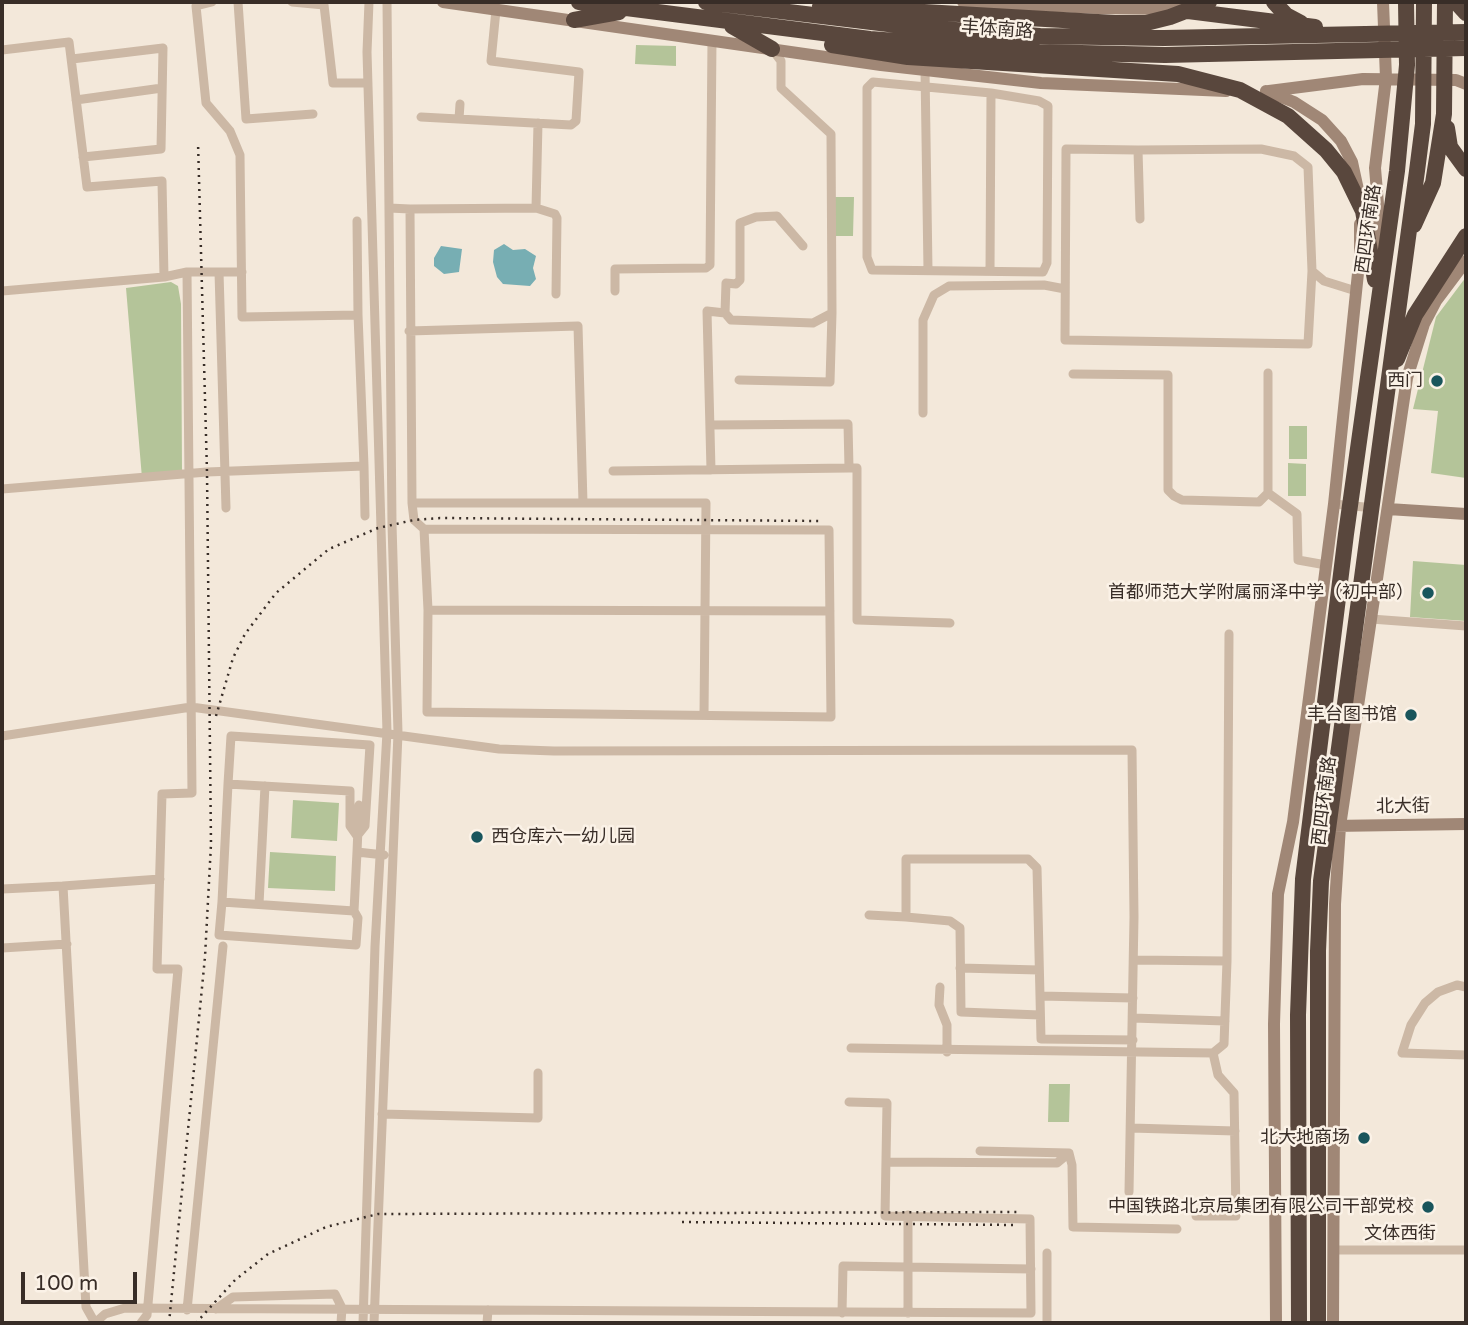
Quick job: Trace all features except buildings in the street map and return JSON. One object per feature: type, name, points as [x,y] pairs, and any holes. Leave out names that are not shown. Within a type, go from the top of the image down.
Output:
[{"type":"highway","name":"丰体南路","points":[[579,2],[870,39],[1039,52],[1165,55],[1415,41]]},
{"type":"highway","name":"丰体南路","points":[[706,2],[913,26],[1040,28],[1164,38],[1366,34],[1415,41]]},
{"type":"highway","points":[[736,2],[1040,28],[1146,23],[1170,18],[1209,2]]},
{"type":"highway","points":[[1274,2],[1286,15],[1306,25]]},
{"type":"highway","name":"西四环南路","points":[[1300,939],[1302,897],[1401,135],[1407,65],[1406,2]]},
{"type":"highway","name":"西四环南路","points":[[1319,1323],[1318,945],[1326,824],[1423,124],[1424,2]]},
{"type":"highway","points":[[1409,233],[1433,183],[1444,114],[1445,2]]},
{"type":"highway","points":[[1456,2],[1466,13]]},
{"type":"highway","points":[[574,20],[636,9]]},
{"type":"highway","points":[[1173,9],[1366,34]]},
{"type":"highway","points":[[723,21],[781,37],[908,57],[1178,74],[1240,90],[1288,116],[1326,150],[1344,172],[1356,192],[1369,232],[1378,303]]},
{"type":"highway","points":[[723,21],[772,49]]},
{"type":"highway","points":[[1415,41],[1466,32]]},
{"type":"highway","points":[[1415,41],[1466,48]]},
{"type":"highway","points":[[1444,114],[1450,147],[1466,169]]},
{"type":"highway","points":[[1389,377],[1415,315],[1465,236]]},
{"type":"highway","name":"西四环南路","points":[[1299,977],[1299,1323]]},
{"type":"street","points":[[212,2],[196,6],[206,103],[230,131],[240,155],[242,317],[358,315]]},
{"type":"street","points":[[238,2],[246,119],[313,114]]},
{"type":"street","points":[[292,2],[324,5],[333,83],[368,83]]},
{"type":"street","points":[[363,1323],[380,854],[393,732],[368,83],[369,2]]},
{"type":"street","points":[[374,1323],[393,855],[387,2]]},
{"type":"street","points":[[443,2],[926,70],[1096,86],[1266,91],[1363,79],[1457,80],[1466,84]]},
{"type":"street","name":"丰体南路","points":[[963,2],[1126,9],[1173,9],[1193,2]]},
{"type":"street","name":"西四环南路","points":[[1302,897],[1308,824],[1382,257],[1374,167],[1386,78],[1383,2]]},
{"type":"street","points":[[1096,86],[1098,8]]},
{"type":"street","points":[[1126,9],[1126,88]]},
{"type":"street","points":[[421,117],[571,125],[576,121],[579,72],[491,61],[496,10]]},
{"type":"street","points":[[615,291],[615,269],[706,268],[710,265],[712,40]]},
{"type":"street","points":[[2,50],[69,42],[87,187],[162,181],[164,277]]},
{"type":"street","points":[[72,59],[163,48],[161,149],[83,157]]},
{"type":"street","points":[[739,380],[830,382],[831,134],[781,88],[781,61],[772,49]]},
{"type":"street","points":[[926,70],[928,270]]},
{"type":"street","points":[[873,82],[991,93],[1039,101],[1048,106],[1047,263],[1043,272],[872,270],[867,257],[867,88],[873,82]]},
{"type":"street","points":[[76,100],[162,88]]},
{"type":"street","points":[[1266,91],[1294,102],[1322,120],[1340,141],[1352,162],[1360,187],[1360,254],[1354,312]]},
{"type":"street","points":[[990,271],[991,93]]},
{"type":"street","points":[[459,119],[460,104]]},
{"type":"street","points":[[536,208],[538,123]]},
{"type":"street","points":[[1066,149],[1261,149],[1294,156],[1308,167],[1312,271],[1308,344],[1065,340],[1066,149]]},
{"type":"street","points":[[1138,150],[1140,219]]},
{"type":"street","points":[[389,208],[536,208],[555,214],[556,294]]},
{"type":"street","points":[[410,209],[409,331],[414,520],[424,529],[829,530],[831,717],[427,712],[428,610],[424,529]]},
{"type":"street","points":[[726,313],[726,283],[736,284],[740,280],[740,223],[756,216],[777,216],[803,246]]},
{"type":"street","points":[[357,221],[365,516]]},
{"type":"street","name":"西四环南路","points":[[1318,945],[1371,507],[1409,233]]},
{"type":"street","name":"西四环南路","points":[[1276,1323],[1274,1146],[1278,894],[1293,822],[1334,505],[1354,312],[1382,257]]},
{"type":"street","name":"西四环南路","points":[[1333,1323],[1334,826],[1371,619],[1407,378],[1423,324],[1436,301],[1466,261]]},
{"type":"street","points":[[1312,271],[1324,281],[1356,291]]},
{"type":"street","points":[[2,291],[164,277],[187,272],[242,272]]},
{"type":"street","points":[[141,1323],[147,1315],[145,1310],[178,969],[158,969],[163,793],[192,793],[187,272]]},
{"type":"street","points":[[219,272],[226,508]]},
{"type":"street","points":[[923,413],[923,320],[934,295],[949,286],[1044,285],[1065,289]]},
{"type":"street","points":[[1399,300],[1407,378]]},
{"type":"street","points":[[711,470],[708,311],[726,313],[736,321],[813,323],[832,313]]},
{"type":"street","points":[[409,331],[578,326],[583,503]]},
{"type":"street","points":[[1073,374],[1168,375],[1168,490],[1182,500],[1259,502],[1268,493],[1268,373]]},
{"type":"street","points":[[710,425],[848,424],[849,468]]},
{"type":"street","points":[[2,489],[189,474],[364,466]]},
{"type":"street","points":[[613,471],[857,468],[857,620],[950,623]]},
{"type":"street","points":[[1268,493],[1297,514],[1298,560],[1326,565]]},
{"type":"street","points":[[412,503],[706,503],[704,715]]},
{"type":"street","points":[[1334,505],[1466,514]]},
{"type":"street","points":[[428,610],[830,611]]},
{"type":"street","points":[[1371,619],[1466,626]]},
{"type":"street","points":[[850,1048],[1133,1054],[1213,1053],[1224,1044],[1229,635]]},
{"type":"street","points":[[2,736],[191,707],[393,732],[499,749],[1132,750],[1134,960],[1129,1192]]},
{"type":"street","points":[[357,836],[365,825],[370,745],[231,736],[219,935],[356,944],[358,918],[354,911],[356,852],[357,836],[359,805]]},
{"type":"street","points":[[228,783],[350,791],[350,826],[357,836]]},
{"type":"street","points":[[259,904],[265,786]]},
{"type":"street","name":"北大街","points":[[1293,822],[1334,826],[1466,824]]},
{"type":"street","points":[[356,852],[393,855]]},
{"type":"street","points":[[906,917],[906,859],[1028,859],[1037,868],[1041,1038],[1133,1040]]},
{"type":"street","points":[[2,889],[160,879]]},
{"type":"street","points":[[63,886],[86,1307],[97,1323],[115,1310],[374,1308],[682,1318],[796,1318],[842,1313],[1031,1313],[1030,1219],[885,1216],[887,1103],[849,1102]]},
{"type":"street","points":[[222,902],[354,911]]},
{"type":"street","points":[[869,915],[956,923],[960,928],[961,1012],[1040,1014]]},
{"type":"street","name":"西四环南路","points":[[1299,1323],[1300,939]]},
{"type":"street","points":[[2,948],[67,944]]},
{"type":"street","points":[[187,1310],[223,946]]},
{"type":"street","points":[[1134,960],[1227,961]]},
{"type":"street","points":[[960,968],[1039,970]]},
{"type":"street","points":[[1466,986],[1457,985],[1438,992],[1425,1003],[1411,1025],[1402,1053],[1466,1055]]},
{"type":"street","points":[[940,987],[939,1004],[947,1025],[947,1052]]},
{"type":"street","points":[[1040,996],[1133,998]]},
{"type":"street","points":[[1133,1018],[1225,1021]]},
{"type":"street","points":[[1196,1216],[1236,1216],[1234,1093],[1218,1075],[1213,1053]]},
{"type":"street","points":[[382,1114],[538,1118],[538,1073]]},
{"type":"street","name":"西四环南路","points":[[1318,1114],[1319,1323]]},
{"type":"street","points":[[1131,1128],[1235,1131]]},
{"type":"street","points":[[980,1151],[1069,1153]]},
{"type":"street","points":[[886,1162],[1057,1163],[1069,1153]]},
{"type":"street","points":[[1069,1153],[1072,1165],[1073,1227],[1177,1229]]},
{"type":"street","points":[[908,1215],[908,1313]]},
{"type":"street","points":[[1277,1251],[1333,1250]]},
{"type":"street","name":"文体西街","points":[[1333,1250],[1466,1250]]},
{"type":"street","points":[[1047,1253],[1047,1323]]},
{"type":"street","points":[[842,1313],[844,1266],[1031,1269]]},
{"type":"street","points":[[215,1310],[233,1297],[335,1294],[342,1308],[341,1323]]},
{"type":"street","points":[[487,1323],[488,1310]]},
{"type":"green space","points":[[636,45],[676,46],[676,66],[635,64]]},
{"type":"green space","points":[[833,197],[854,197],[853,236],[832,236]]},
{"type":"green space","points":[[1466,277],[1466,478],[1431,473],[1438,411],[1413,409],[1436,317]]},
{"type":"green space","points":[[171,282],[178,286],[181,304],[182,473],[142,478],[126,288]]},
{"type":"green space","points":[[1289,426],[1307,426],[1307,459],[1289,459]]},
{"type":"green space","points":[[1288,463],[1306,464],[1306,496],[1288,496]]},
{"type":"green space","points":[[1413,561],[1466,565],[1466,621],[1410,617]]},
{"type":"green space","points":[[293,800],[339,803],[337,841],[291,838]]},
{"type":"green space","points":[[270,852],[336,856],[335,891],[268,888]]},
{"type":"green space","points":[[1049,1084],[1070,1084],[1069,1122],[1048,1122]]},
{"type":"water","points":[[504,244],[513,250],[525,249],[536,256],[533,268],[536,279],[530,286],[503,284],[497,277],[493,262],[494,250]]},
{"type":"water","points":[[441,246],[462,249],[459,272],[444,274],[434,266],[434,258]]},
{"type":"railway","points":[[169,1323],[205,957],[211,844],[207,472],[198,142]]},
{"type":"railway","points":[[216,716],[233,658],[245,634],[276,593],[329,549],[378,528],[414,520],[440,518],[820,521]]},
{"type":"railway","points":[[196,1323],[235,1280],[268,1254],[326,1227],[378,1214],[1018,1212]]},
{"type":"railway","points":[[682,1222],[1017,1225]]},
{"type":"place","name":"西门","points":[[1437,381]]},
{"type":"place","name":"首都师范大学附属丽泽中学（初中部）","points":[[1428,593]]},
{"type":"place","name":"丰台图书馆","points":[[1411,715]]},
{"type":"place","name":"西仓库六一幼儿园","points":[[477,837]]},
{"type":"place","name":"北大地商场","points":[[1364,1138]]},
{"type":"place","name":"中国铁路北京局集团有限公司干部党校","points":[[1428,1207]]}]
